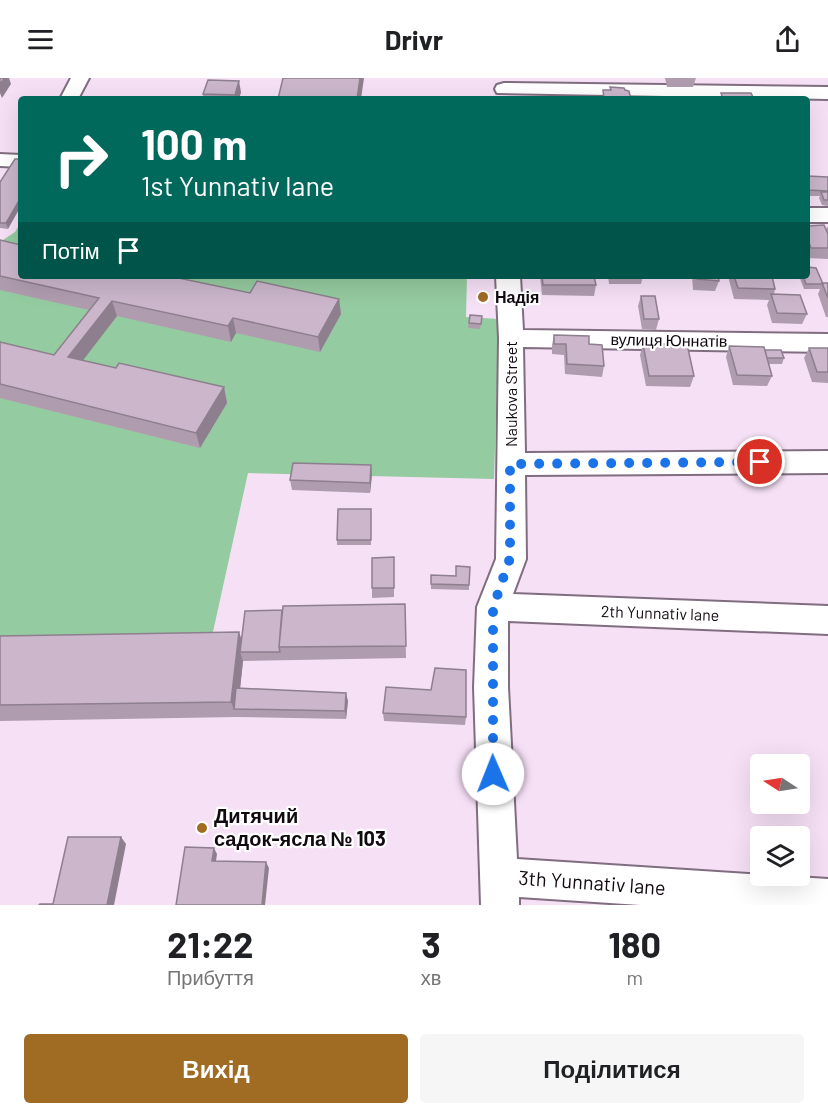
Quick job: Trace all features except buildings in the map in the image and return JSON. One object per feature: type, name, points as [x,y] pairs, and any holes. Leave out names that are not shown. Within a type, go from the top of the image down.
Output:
[{"type":"street","points":[[71,96],[80,78]]},
{"type":"street","points":[[504,89],[828,93]]},
{"type":"street","points":[[0,160],[18,161]]},
{"type":"street","points":[[810,215],[828,215]]},
{"type":"street","name":"Naukova Street","points":[[500,891],[493,774],[493,608],[510,558],[511,338],[508,279]]},
{"type":"street","name":"вулиця Юннатів","points":[[511,338],[828,343]]},
{"type":"street","points":[[510,464],[828,462]]},
{"type":"street","name":"2th Yunnativ lane","points":[[493,608],[828,620]]},
{"type":"street","name":"3th Yunnativ lane","points":[[500,891],[828,898]]},
{"type":"green space","points":[[18,227],[18,279],[467,279],[466,317],[499,319],[494,479],[248,473],[209,650],[0,653],[0,242],[15,232]]},
{"type":"place","name":"Надія","points":[[483,297]]},
{"type":"place","name":"Дитячий садок-ясла № 103","points":[[202,828]]},
{"type":"route","points":[[493,774],[491,687],[493,608],[510,558],[510,464],[760,462]]}]
